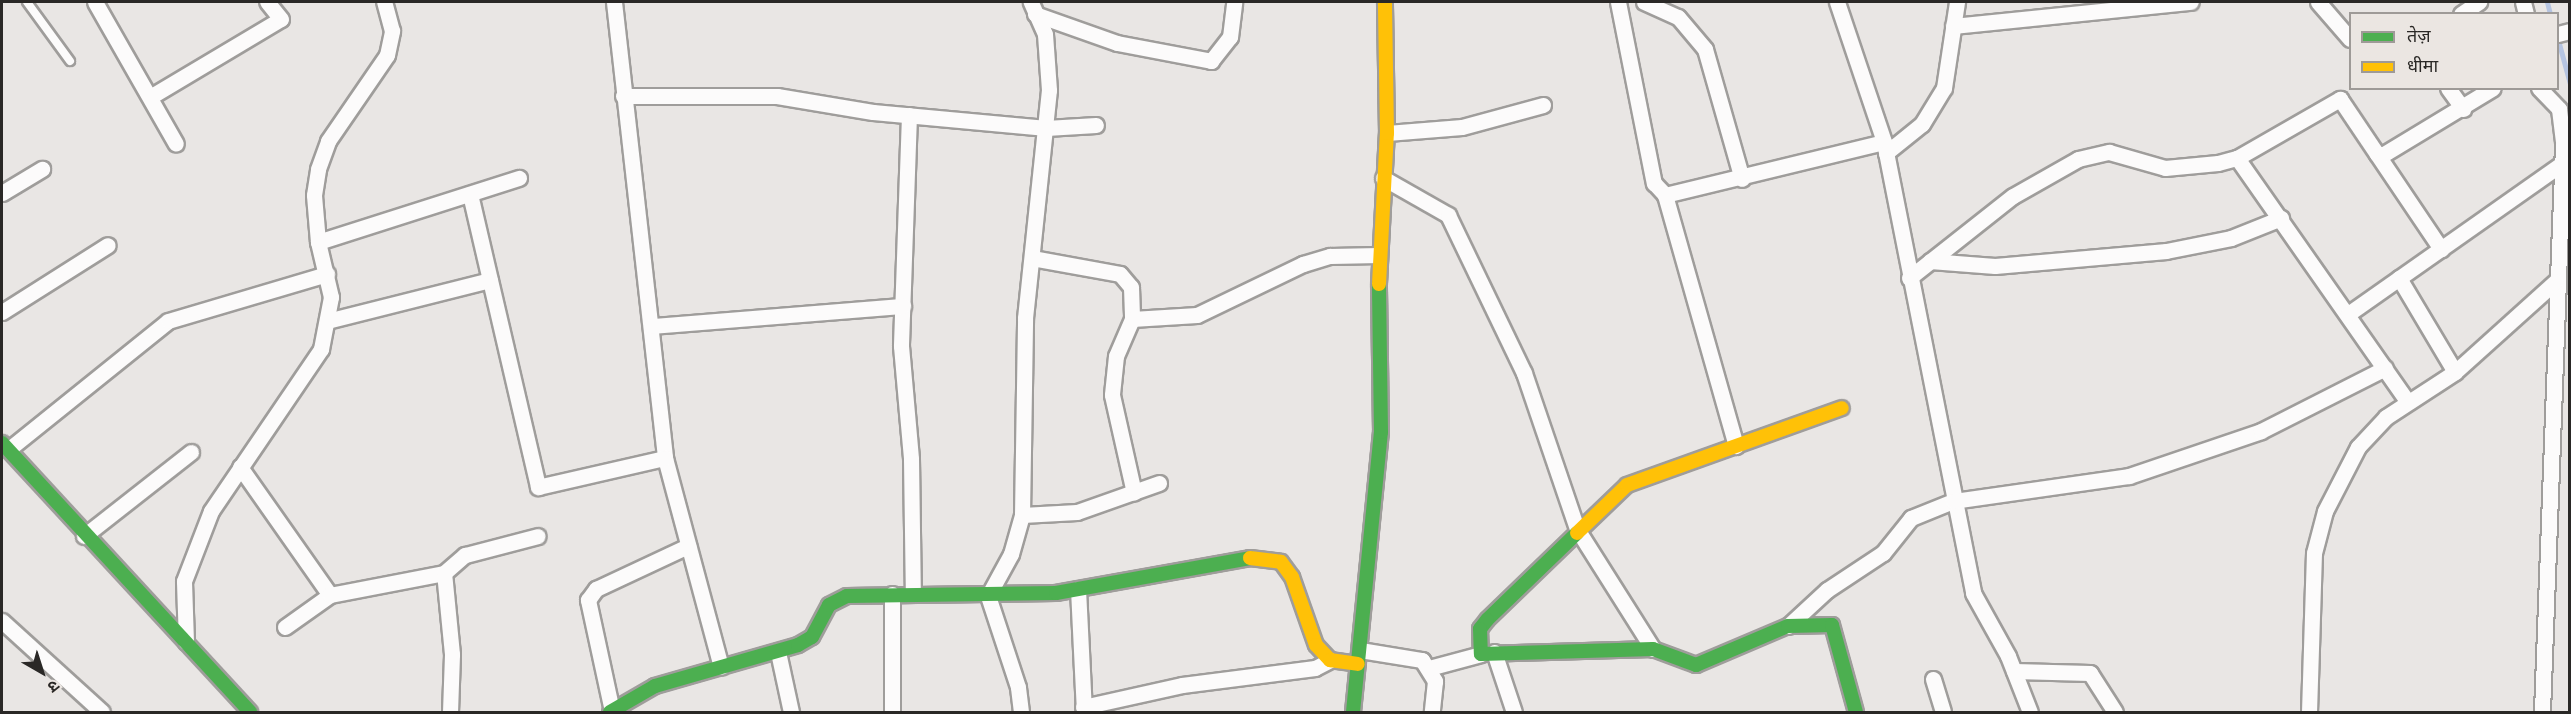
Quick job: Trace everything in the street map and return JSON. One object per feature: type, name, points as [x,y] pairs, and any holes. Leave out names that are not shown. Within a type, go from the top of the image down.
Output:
[{"type":"street","points":[[95,2],[176,144]]},
{"type":"street","points":[[150,97],[281,20],[267,2]]},
{"type":"street","points":[[186,642],[183,581],[210,511],[304,381],[321,349],[327,321],[327,274],[318,242],[314,195],[318,169],[328,141],[387,55],[392,31],[384,2]]},
{"type":"street","points":[[614,2],[665,458],[721,667]]},
{"type":"street","points":[[1033,8],[1117,43],[1211,61],[1230,37],[1234,2]]},
{"type":"street","points":[[1353,712],[1381,432],[1379,255],[1387,133],[1385,2]]},
{"type":"street","points":[[1618,2],[1654,183],[1665,195],[1736,446]]},
{"type":"street","points":[[1644,2],[1678,17],[1705,49],[1742,179]]},
{"type":"street","points":[[1837,2],[1885,148],[1973,593],[2014,671],[2030,712]]},
{"type":"street","points":[[1665,195],[1885,148],[1934,108],[1944,88],[1957,2]]},
{"type":"street","points":[[1953,26],[2191,2]]},
{"type":"street","points":[[2318,2],[2349,38]]},
{"type":"street","points":[[2464,12],[2479,2]]},
{"type":"street","points":[[1021,712],[1018,687],[988,596],[1011,554],[1022,515],[1025,318],[1046,128],[1048,60],[1033,8]]},
{"type":"street","points":[[1909,278],[2013,196],[2078,159],[2122,153],[2166,168],[2237,158],[2340,99],[2350,90]]},
{"type":"street","points":[[2449,90],[2463,109]]},
{"type":"street","points":[[2377,154],[2398,149],[2490,90]]},
{"type":"street","points":[[2541,90],[2559,109],[2563,163],[2555,282],[2542,712]]},
{"type":"street","points":[[623,96],[777,96],[909,115],[1046,128],[1096,125]]},
{"type":"street","points":[[2340,99],[2440,249]]},
{"type":"street","points":[[1387,133],[1462,126],[1543,105]]},
{"type":"street","points":[[909,115],[903,306],[912,594]]},
{"type":"street","points":[[2237,158],[2408,402]]},
{"type":"street","points":[[2348,314],[2563,163]]},
{"type":"street","points":[[2,193],[42,170]]},
{"type":"street","points":[[318,242],[519,178]]},
{"type":"street","points":[[1383,178],[1448,215],[1524,373],[1577,529],[1653,649]]},
{"type":"street","points":[[470,194],[538,487],[665,458]]},
{"type":"street","points":[[1930,261],[1995,266],[2166,251],[2231,238],[2281,218]]},
{"type":"street","points":[[2,312],[108,245]]},
{"type":"street","points":[[1132,319],[1197,315],[1304,264],[1330,256],[1379,255]]},
{"type":"street","points":[[1032,258],[1120,274],[1131,286],[1132,319],[1116,356],[1112,395],[1134,493]]},
{"type":"street","points":[[250,712],[84,536],[5,446],[168,321],[327,274]]},
{"type":"street","points":[[2399,278],[2455,372]]},
{"type":"street","points":[[327,321],[490,280]]},
{"type":"street","points":[[2309,712],[2314,553],[2325,511],[2358,447],[2408,402],[2455,372],[2555,282]]},
{"type":"street","points":[[652,326],[903,306]]},
{"type":"street","points":[[1430,668],[1487,653],[1653,649],[1696,665],[1788,626],[1827,590],[1883,553],[1911,518],[1953,501],[2129,476],[2261,431],[2385,368]]},
{"type":"street","points":[[1514,712],[1487,653],[1480,629],[1577,529],[1627,485],[1842,408]]},
{"type":"street","points":[[84,536],[191,452]]},
{"type":"street","points":[[240,467],[330,594]]},
{"type":"street","points":[[1022,515],[1077,512],[1159,483]]},
{"type":"street","points":[[285,627],[330,594],[444,573],[465,555],[538,536]]},
{"type":"street","points":[[688,546],[597,589],[588,600],[611,712],[656,686],[778,652],[812,637],[820,615],[847,596],[912,594],[988,596],[1078,589],[1265,557],[1281,562],[1292,577],[1316,645],[1330,660]]},
{"type":"street","points":[[444,573],[452,654],[450,712]]},
{"type":"street","points":[[1078,589],[1083,710],[1182,686],[1316,668],[1330,660],[1359,657],[1412,657],[1430,668],[1435,681],[1432,712]]},
{"type":"street","points":[[892,594],[892,712]]},
{"type":"street","points":[[2,621],[102,712]]},
{"type":"street","points":[[1788,626],[1832,625],[1856,712]]},
{"type":"street","points":[[778,652],[791,712]]},
{"type":"street","points":[[2014,671],[2090,673],[2115,712]]},
{"type":"street","points":[[1933,679],[1943,712]]},
{"type":"lane","points":[[27,2],[70,62]]},
{"type":"waterway","points":[[2547,2],[2550,12]]},
{"type":"waterway","points":[[2559,44],[2570,84]]},
{"type":"traffic: fast","points":[[1353,712],[1381,432],[1379,284]]},
{"type":"traffic: fast","points":[[2,443],[250,712]]},
{"type":"traffic: fast","points":[[1577,533],[1487,620],[1480,629],[1481,654],[1653,649],[1696,665],[1788,626],[1832,625],[1856,712]]},
{"type":"traffic: fast","points":[[610,712],[655,686],[798,645],[812,637],[829,605],[847,596],[1056,593],[1250,558]]},
{"type":"traffic: slow","points":[[1379,284],[1387,133],[1385,2]]},
{"type":"traffic: slow","points":[[1577,533],[1627,485],[1842,408]]},
{"type":"traffic: slow","points":[[1250,558],[1281,562],[1292,577],[1316,645],[1330,660],[1358,664]]}]
